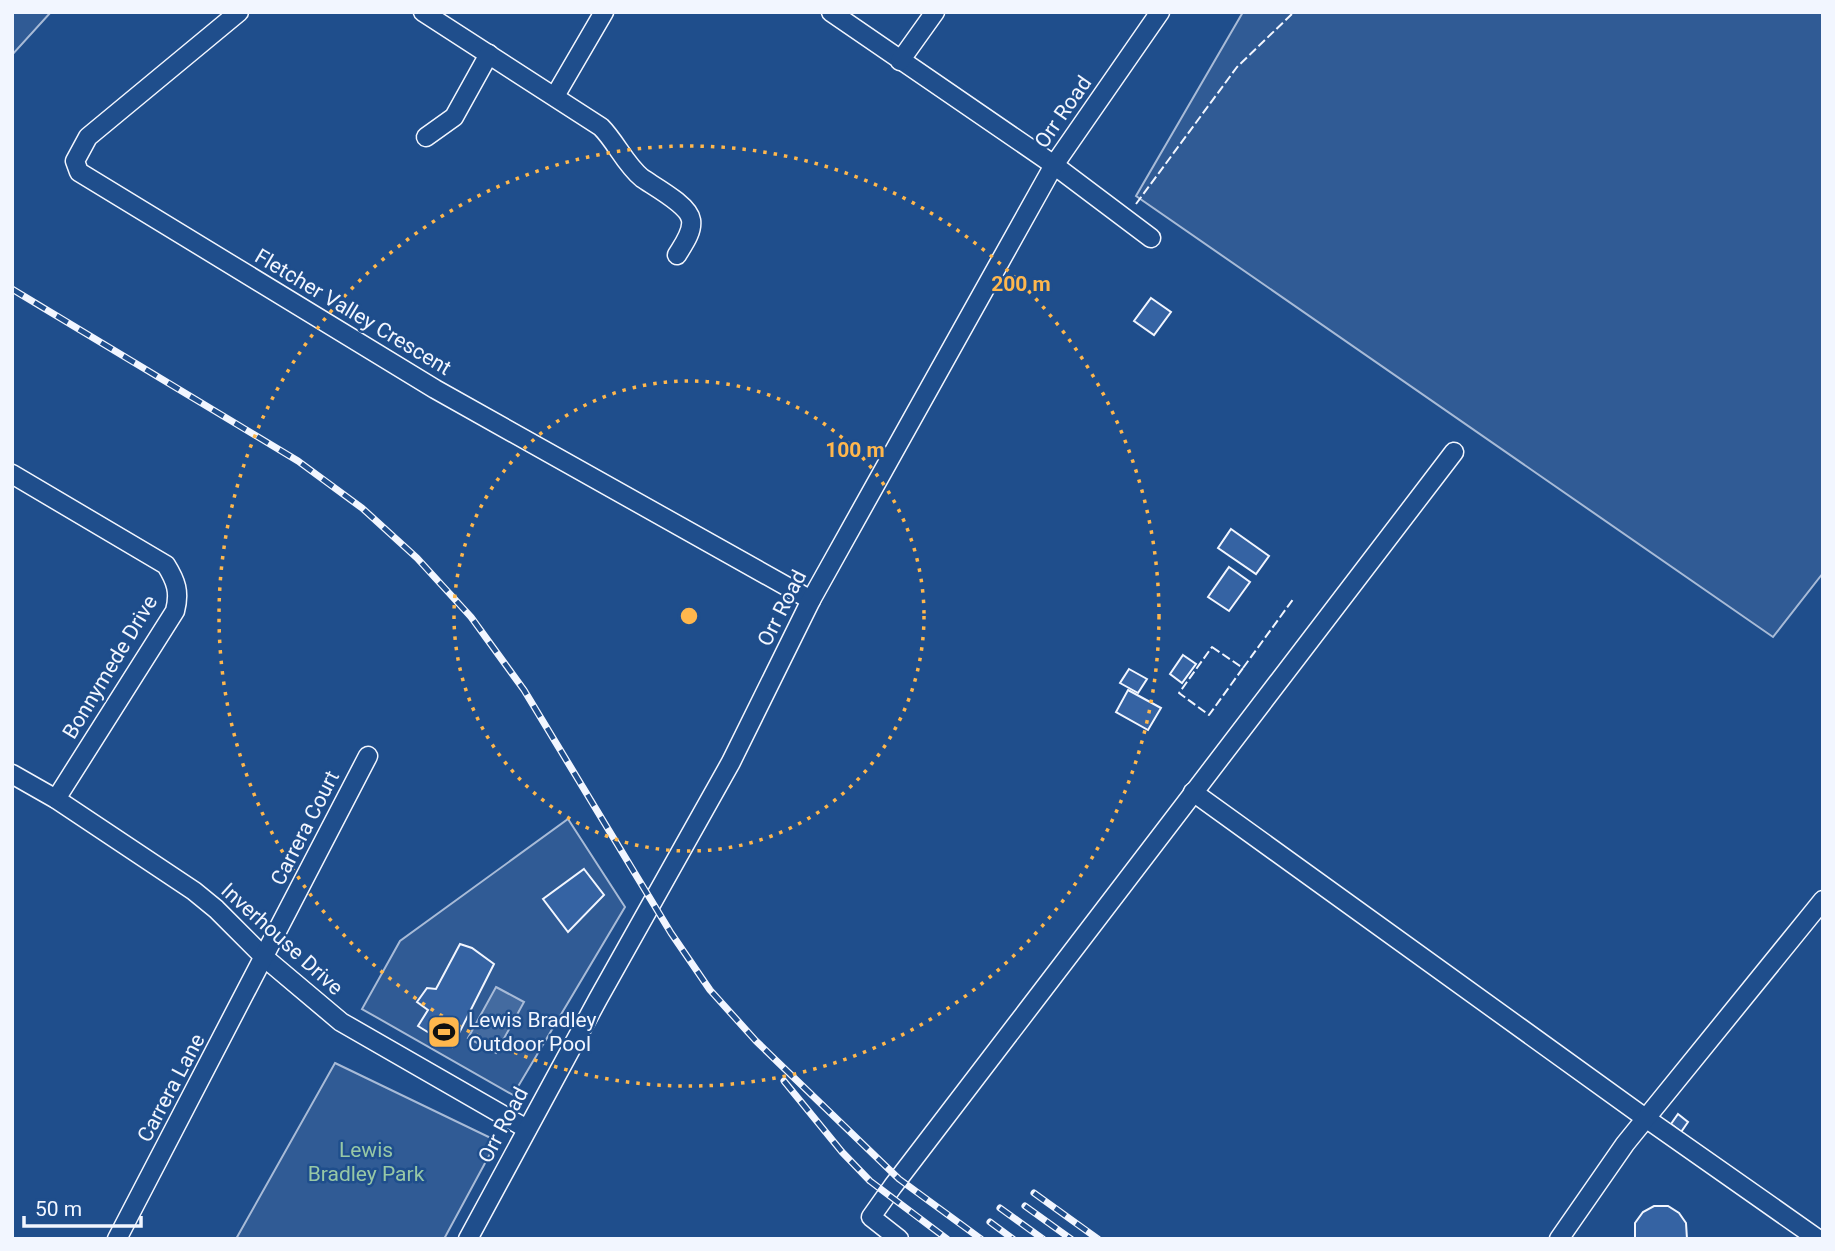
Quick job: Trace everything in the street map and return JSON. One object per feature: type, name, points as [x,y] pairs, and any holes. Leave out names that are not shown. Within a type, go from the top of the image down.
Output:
[{"type":"street","name":"Fletcher Valley Crescent","points":[[239,12],[88,137],[75,160],[79,172],[435,389],[811,600]]},
{"type":"street","points":[[423,12],[601,127],[615,141],[625,159],[639,175],[688,211],[692,222],[689,234],[677,255]]},
{"type":"street","points":[[555,96],[604,12]]},
{"type":"street","points":[[831,12],[1054,165],[1151,238]]},
{"type":"street","points":[[900,61],[935,12]]},
{"type":"street","name":"Orr Road","points":[[468,1239],[731,762],[811,600],[1054,165],[1160,12]]},
{"type":"street","points":[[426,137],[454,117],[489,54]]},
{"type":"street","points":[[899,1239],[871,1217],[1454,452]]},
{"type":"street","name":"Bonnymede Drive","points":[[12,474],[166,565],[175,580],[178,599],[175,611],[55,799]]},
{"type":"street","name":"Carrera Court","points":[[265,958],[368,756]]},
{"type":"street","name":"Inverhouse Drive","points":[[12,774],[55,799],[194,891],[265,958],[341,1023],[527,1129]]},
{"type":"street","points":[[1193,792],[1818,1239]]},
{"type":"street","points":[[1559,1239],[1625,1144],[1823,900]]},
{"type":"street","name":"Carrera Lane","points":[[117,1239],[265,958]]},
{"type":"shaded area","points":[[12,12],[51,12],[12,55]]},
{"type":"shaded area","points":[[1243,12],[1823,12],[1823,573],[1773,637],[1136,196]]},
{"type":"shaded area","points":[[568,819],[625,907],[513,1095],[362,1009],[400,941]]},
{"type":"shaded area","points":[[496,987],[524,1002],[496,1053],[468,1038]]},
{"type":"shaded area","name":"Lewis Bradley Park","points":[[335,1063],[497,1141],[444,1239],[236,1239]]},
{"type":"building","points":[[1151,298],[1171,312],[1154,335],[1134,321]]},
{"type":"building","points":[[1231,529],[1269,556],[1256,574],[1218,548]]},
{"type":"building","points":[[1229,567],[1250,582],[1229,611],[1208,597]]},
{"type":"building","points":[[1183,655],[1196,664],[1182,683],[1170,674]]},
{"type":"building","points":[[1129,669],[1147,679],[1138,693],[1120,683]]},
{"type":"building","points":[[1128,690],[1161,708],[1148,730],[1116,712]]},
{"type":"building","points":[[584,869],[604,895],[568,932],[543,899]]},
{"type":"building","points":[[460,944],[472,948],[494,964],[452,1047],[418,1026],[428,1010],[417,1002],[427,988],[436,989]]},
{"type":"building","points":[[1678,1114],[1688,1122],[1681,1132],[1671,1124]]},
{"type":"building","points":[[1654,1206],[1668,1206],[1679,1213],[1686,1223],[1687,1239],[1635,1239],[1635,1223],[1643,1212]]},
{"type":"railway","points":[[12,289],[298,461],[362,508],[417,558],[471,617],[524,690],[671,933],[710,990],[756,1041],[899,1179],[981,1239]]},
{"type":"railway","points":[[784,1081],[842,1152],[870,1181],[947,1239]]},
{"type":"railway","points":[[1034,1193],[1098,1239]]},
{"type":"railway","points":[[1025,1206],[1071,1239]]},
{"type":"railway","points":[[1000,1208],[1043,1239]]},
{"type":"railway","points":[[990,1222],[1013,1239]]},
{"type":"fence","points":[[1136,204],[1237,67],[1294,12]]},
{"type":"fence","points":[[1243,668],[1294,598]]},
{"type":"fence","points":[[1212,647],[1243,668],[1209,715],[1179,693],[1212,647]]},
{"type":"place","name":"Lewis Bradley Outdoor Pool","points":[[444,1032]]}]
